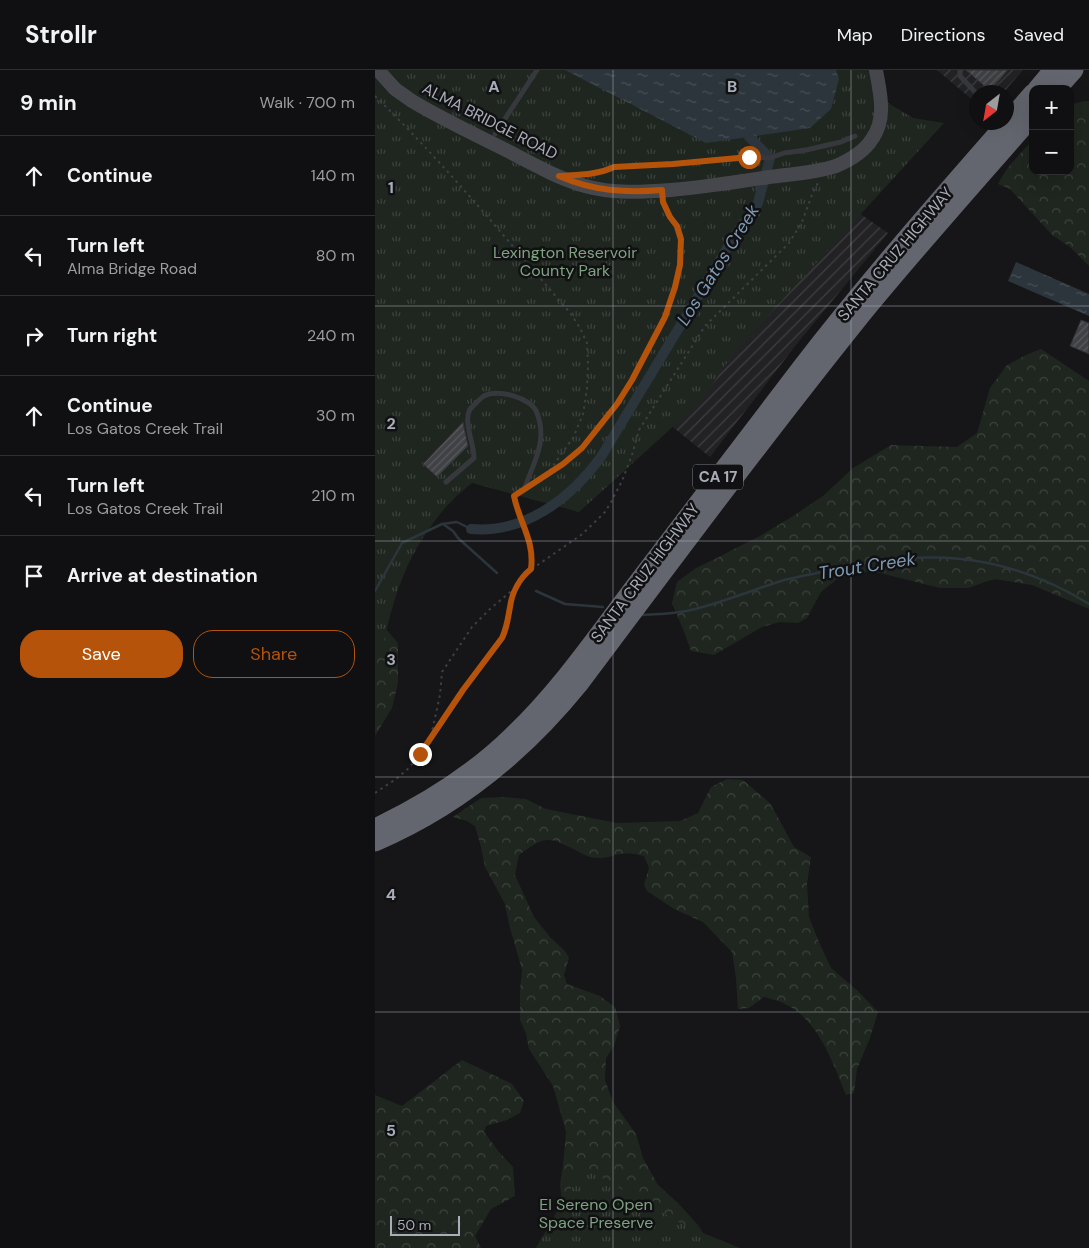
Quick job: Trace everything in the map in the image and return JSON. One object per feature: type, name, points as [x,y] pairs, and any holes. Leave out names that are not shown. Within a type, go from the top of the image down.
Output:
[{"type":"highway","points":[[1040,85],[1053,70]]},
{"type":"highway","points":[[1061,85],[1074,70]]},
{"type":"highway","name":"SANTA CRUZ HIGHWAY","points":[[1014,113],[1029,97]]},
{"type":"highway","name":"SANTA CRUZ HIGHWAY","points":[[375,842],[417,822],[469,790],[520,748],[552,715],[579,684],[787,409],[863,314],[915,251],[1029,121]]},
{"type":"highway","name":"SANTA CRUZ HIGHWAY","points":[[375,828],[410,810],[462,778],[495,751],[539,708],[579,660],[851,305],[915,227],[999,130]]},
{"type":"street","name":"ALMA BRIDGE ROAD","points":[[378,70],[395,89],[417,105],[559,176],[585,186],[641,192],[820,175],[855,156],[867,146],[876,133],[881,119],[882,104],[876,70]]},
{"type":"lane","points":[[495,134],[537,70]]},
{"type":"lane","points":[[960,70],[960,76],[969,86]]},
{"type":"lane","points":[[559,176],[588,174],[614,167],[749,157],[770,158],[784,153],[841,142],[855,136]]},
{"type":"lane","points":[[662,190],[663,202],[670,217],[677,226],[681,239]]},
{"type":"lane","points":[[446,482],[474,458],[474,450],[467,424],[470,409],[485,395],[500,393],[526,400],[537,411],[541,426],[540,448],[524,490]]},
{"type":"path","points":[[375,96],[409,129],[482,210],[571,314],[587,343],[587,389],[583,414],[573,438],[548,473]]},
{"type":"path","points":[[431,738],[440,696],[442,672],[472,627],[517,586],[531,569],[581,535],[605,512],[622,481],[639,430],[705,326],[789,243],[802,222],[820,175]]},
{"type":"path","points":[[531,569],[532,553],[530,541],[514,496],[563,464],[582,448],[617,404],[632,380],[665,317],[680,265],[681,239]]},
{"type":"path","points":[[375,793],[409,768],[502,638],[508,624],[511,600],[517,586]]},
{"type":"shaded area","points":[[937,70],[1023,70],[1010,85],[969,85],[969,97]]},
{"type":"shaded area","points":[[814,182],[888,233],[796,345],[710,457],[649,408]]},
{"type":"green space","name":"Lexington Reservoir County Park","points":[[375,70],[872,70],[883,100],[913,118],[944,123],[733,354],[700,402],[579,512],[472,483],[459,494],[440,513],[416,550],[402,578],[384,641],[375,643]]},
{"type":"green space","points":[[1089,101],[1089,266],[1070,247],[1052,235],[1010,189],[998,184],[1009,166],[1029,144],[1029,175],[1074,175],[1074,104]]},
{"type":"green space","points":[[1041,349],[1089,381],[1089,609],[1032,585],[994,579],[968,588],[940,588],[880,573],[864,572],[837,579],[821,592],[807,618],[798,623],[780,622],[762,627],[714,655],[691,651],[672,603],[677,582],[696,568],[760,536],[790,518],[823,496],[853,468],[891,445],[957,447],[977,433],[990,388],[1007,365]]},
{"type":"green space","points":[[375,619],[379,621],[398,643],[398,683],[392,708],[375,736]]},
{"type":"green space","points":[[727,779],[743,780],[770,803],[794,847],[811,857],[807,884],[809,917],[819,942],[831,968],[858,991],[878,1012],[857,1069],[854,1093],[846,1095],[823,1043],[806,1019],[795,1010],[781,1002],[764,997],[749,1008],[738,1009],[732,952],[703,922],[674,909],[647,891],[644,885],[649,868],[644,856],[618,854],[595,858],[561,843],[548,840],[542,841],[519,855],[515,875],[534,917],[550,937],[565,951],[569,958],[564,975],[567,984],[600,996],[615,1007],[620,1026],[614,1046],[606,1058],[605,1080],[613,1102],[636,1134],[643,1158],[658,1185],[698,1225],[712,1248],[565,1229],[560,1185],[566,1132],[553,1086],[529,1049],[526,1034],[520,1020],[522,970],[505,904],[485,867],[475,826],[467,821],[453,817],[481,798],[503,797],[526,799],[546,809],[617,823],[680,821],[698,813],[711,787]]},
{"type":"green space","points":[[462,1060],[512,1084],[524,1101],[520,1113],[507,1120],[486,1126],[484,1132],[513,1167],[515,1196],[491,1209],[475,1236],[481,1248],[375,1248],[375,1095],[402,1106]]},
{"type":"green space","name":"El Sereno Open Space Preserve","points":[[583,1167],[686,1226],[740,1248],[536,1248]]},
{"type":"water","points":[[565,70],[836,70],[839,79],[831,109],[810,128],[706,143]]},
{"type":"water","points":[[1016,262],[1089,294],[1089,316],[1008,281]]},
{"type":"building","points":[[966,70],[1008,70],[995,85],[983,85]]},
{"type":"building","points":[[1081,320],[1089,323],[1089,354],[1070,346]]},
{"type":"building","points":[[463,422],[468,446],[437,477],[423,464]]},
{"type":"waterway","name":"Los Gatos Creek","points":[[471,529],[491,529],[510,526],[545,510],[576,486],[601,457],[735,235],[758,203],[770,158],[749,137]]},
{"type":"waterway","name":"Los Gatos Creek","points":[[375,591],[402,543],[442,524],[457,522],[471,529]]},
{"type":"waterway","name":"Trout Creek","points":[[443,524],[453,531],[458,538],[497,573]]},
{"type":"waterway","name":"Trout Creek","points":[[642,615],[688,611],[784,580],[861,564],[895,559],[928,558],[961,559],[993,564],[1025,573],[1057,586],[1089,604]]},
{"type":"waterway","name":"Trout Creek","points":[[536,591],[565,604],[603,607]]},
{"type":"route","points":[[420,754],[463,690],[502,638],[508,624],[511,600],[517,586],[531,569],[532,553],[530,541],[514,496],[563,464],[582,448],[617,404],[632,380],[665,317],[675,287],[680,265],[681,239],[677,226],[670,217],[663,202],[662,190],[621,192],[585,186],[559,176],[588,174],[614,167],[749,157]]}]
